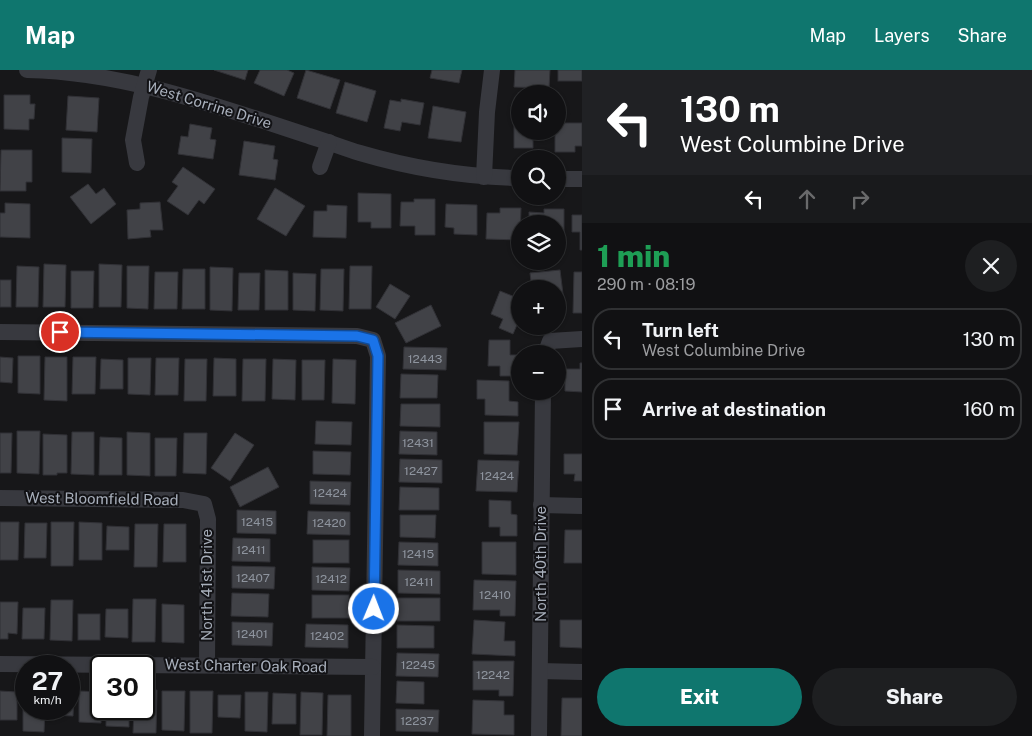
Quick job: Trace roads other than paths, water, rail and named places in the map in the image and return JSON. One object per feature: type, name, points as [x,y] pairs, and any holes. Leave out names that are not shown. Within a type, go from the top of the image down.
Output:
[{"type":"street","name":"West Corrine Drive","points":[[27,70],[126,81],[147,78],[198,99],[358,153],[398,163],[484,177],[511,178]]},
{"type":"street","points":[[484,177],[487,112],[492,70]]},
{"type":"street","points":[[137,163],[133,140],[136,118],[147,78]]},
{"type":"street","points":[[320,167],[329,142]]},
{"type":"street","points":[[566,179],[582,179]]},
{"type":"street","points":[[0,332],[357,336],[373,340],[378,356],[372,736]]},
{"type":"street","points":[[556,345],[582,339]]},
{"type":"street","name":"North 40th Drive","points":[[539,736],[543,400]]},
{"type":"street","name":"West Bloomfield Road","points":[[0,498],[183,500],[204,504]]},
{"type":"street","name":"North 41st Drive","points":[[204,504],[208,519],[207,665]]},
{"type":"street","points":[[541,505],[582,506]]},
{"type":"street","name":"West Charter Oak Road","points":[[0,664],[373,667]]},
{"type":"street","points":[[540,671],[582,672]]}]
